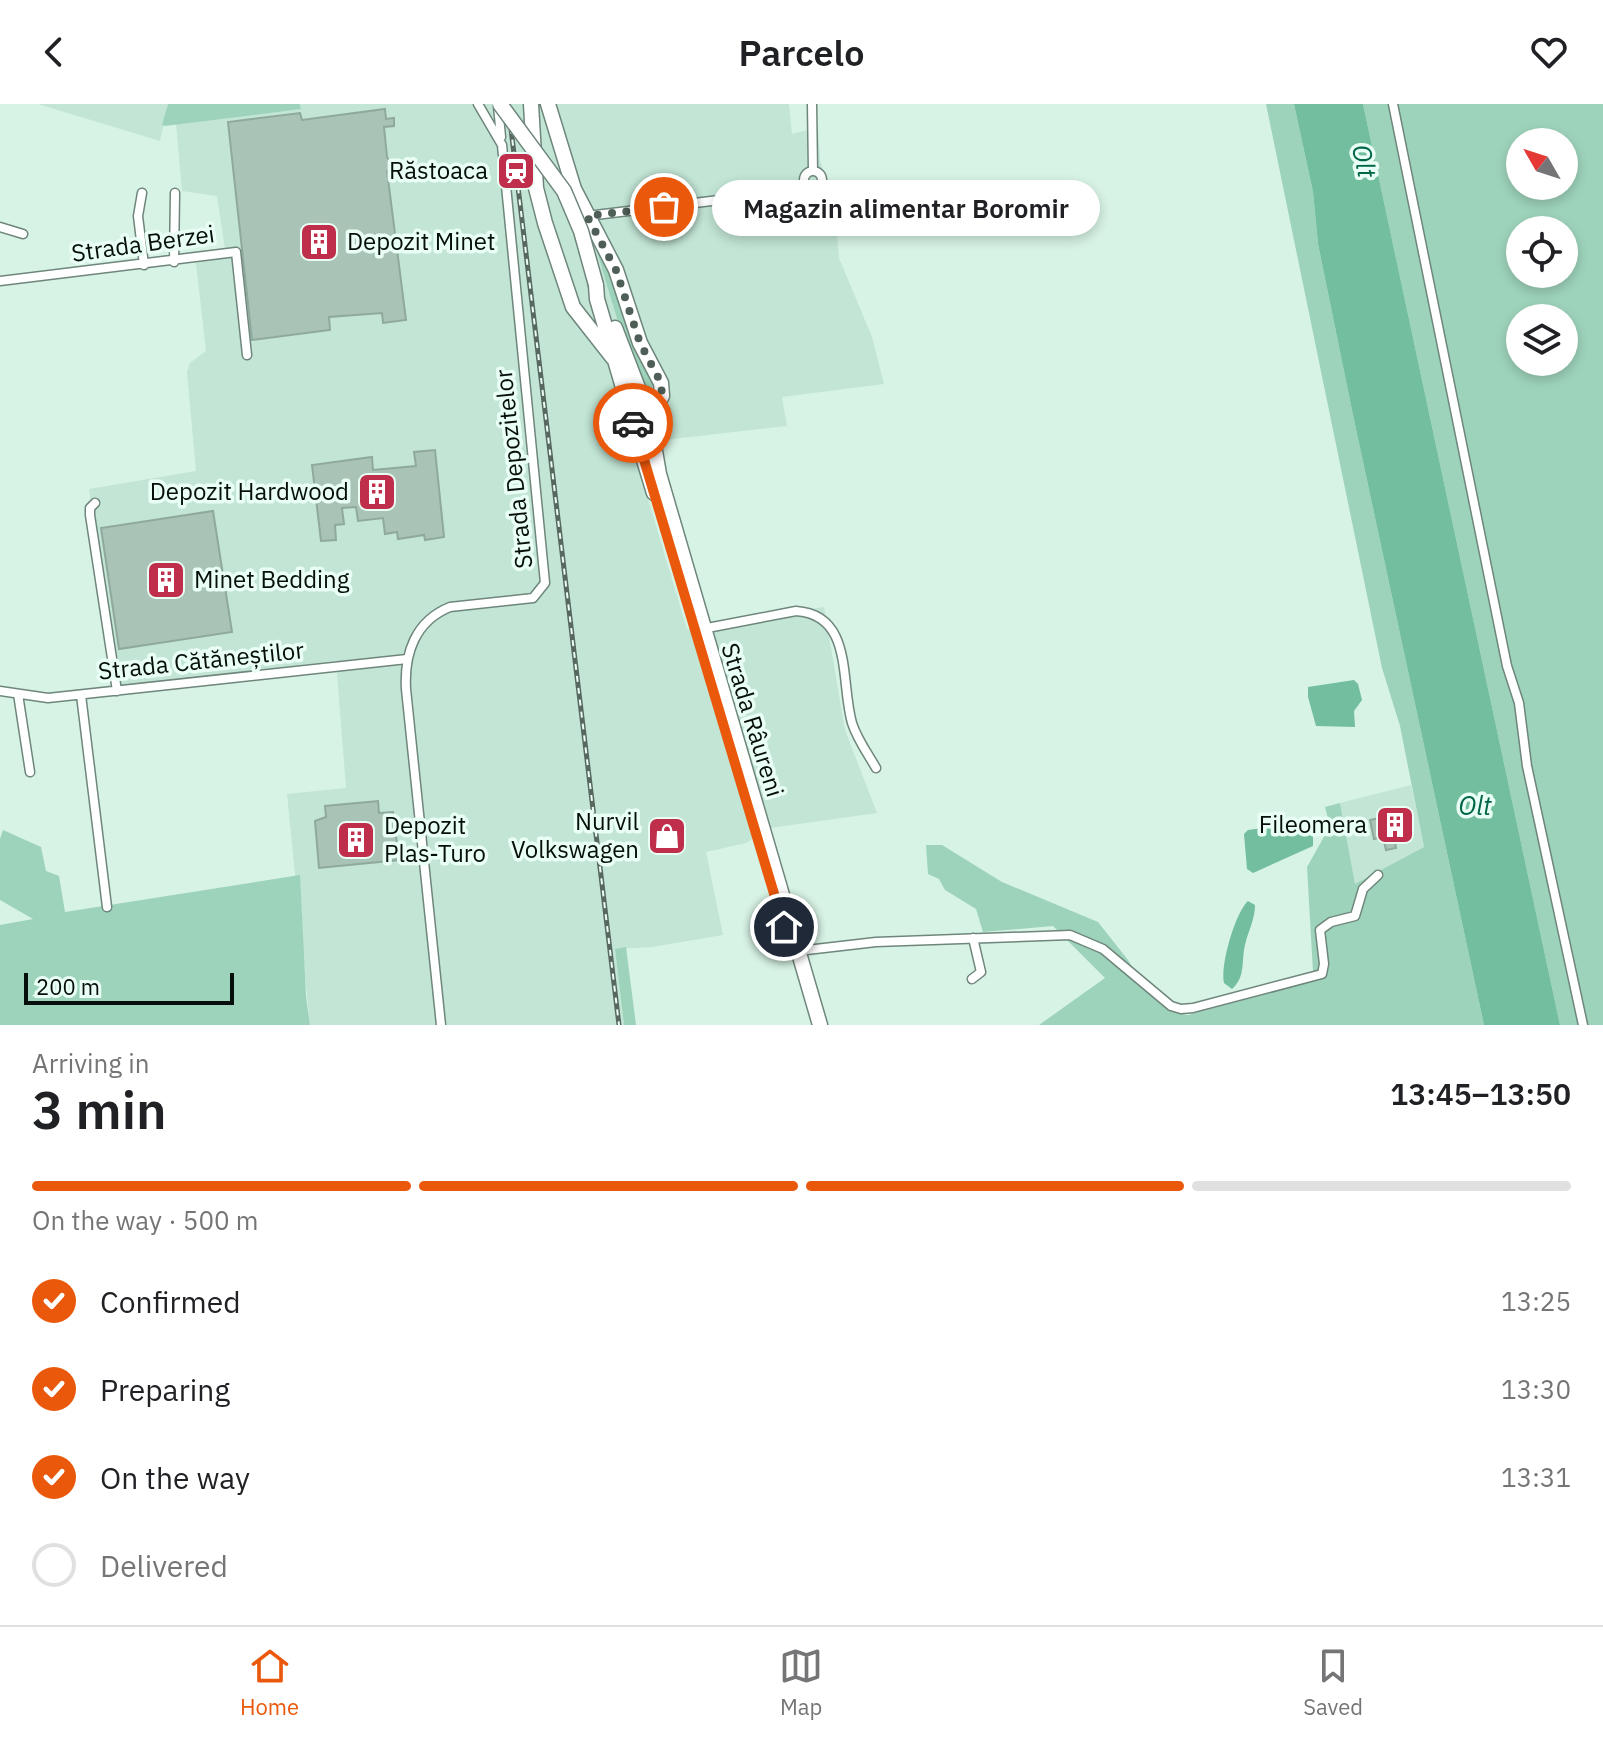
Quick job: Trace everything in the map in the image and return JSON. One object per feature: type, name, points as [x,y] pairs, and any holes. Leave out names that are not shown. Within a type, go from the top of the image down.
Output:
[{"type":"main road","points":[[499,104],[539,152],[564,191],[581,231],[596,285],[604,297],[650,414]]},
{"type":"main road","points":[[531,104],[539,202],[571,301],[579,317],[613,358]]},
{"type":"main road","points":[[548,104],[571,181],[616,270],[640,343],[661,383],[662,396],[643,430],[632,421],[634,411],[650,414]]},
{"type":"main road","points":[[532,137],[544,129],[558,137]]},
{"type":"main road","name":"Strada Râureni","points":[[596,285],[613,358],[812,1025]]},
{"type":"main road","name":"Strada Râureni","points":[[650,414],[659,474],[702,629],[820,1025]]},
{"type":"street","name":"Strada Depozitelor","points":[[441,1025],[406,689],[407,659],[418,632],[438,612],[450,607],[533,598],[545,583],[502,145],[478,104]]},
{"type":"street","points":[[499,104],[502,145]]},
{"type":"street","points":[[812,104],[813,171]]},
{"type":"street","points":[[1393,104],[1507,666],[1519,703],[1527,766],[1583,1025]]},
{"type":"street","points":[[807,187],[805,175],[813,171]]},
{"type":"street","points":[[587,216],[799,191],[807,187],[813,189],[821,184],[821,176],[813,171]]},
{"type":"street","points":[[142,193],[138,216],[144,265]]},
{"type":"street","points":[[174,262],[175,193]]},
{"type":"street","points":[[0,227],[23,234]]},
{"type":"street","name":"Strada Berzei","points":[[0,281],[236,252],[247,355]]},
{"type":"street","points":[[95,503],[90,508],[90,515],[117,691]]},
{"type":"street","points":[[702,629],[796,611],[821,616],[831,627],[841,656],[854,728],[876,768]]},
{"type":"street","name":"Strada Cătăneștilor","points":[[0,691],[48,698],[407,659]]},
{"type":"street","points":[[18,694],[30,772]]},
{"type":"street","points":[[81,695],[107,907]]},
{"type":"street","points":[[784,927],[788,930],[794,949],[798,951],[876,942],[1058,933],[1080,937],[1103,949],[1171,1006],[1193,1008],[1322,974],[1324,964],[1320,930],[1331,922],[1355,916],[1363,889],[1378,875]]},
{"type":"street","points":[[972,979],[981,972],[973,938]]},
{"type":"street","points":[[798,951],[800,982]]},
{"type":"shaded area","points":[[38,104],[168,104],[160,141]]},
{"type":"shaded area","points":[[168,104],[300,104],[301,109],[165,126],[162,125]]},
{"type":"shaded area","points":[[301,104],[789,104],[792,134],[818,127],[820,159],[835,215],[839,258],[872,337],[884,384],[782,397],[787,426],[664,440],[634,452],[687,629],[824,607],[845,730],[877,813],[770,828],[746,843],[706,852],[723,935],[652,947],[615,949],[624,1025],[310,1025],[287,794],[346,788],[336,661],[118,687],[89,489],[196,471],[187,372],[190,363],[206,351],[196,263],[226,256],[217,196],[182,191],[176,123],[300,109]]},
{"type":"shaded area","points":[[1266,104],[1294,104],[1313,192],[1318,244],[1353,415],[1484,1025],[1039,1025],[1105,978],[1053,926],[983,932],[976,909],[945,890],[939,879],[928,874],[926,845],[942,845],[1002,882],[1098,922],[1128,960],[1147,992],[1176,1013],[1188,1015],[1310,982],[1313,972],[1307,867],[1330,826],[1325,807],[1340,803],[1355,884],[1424,847],[1400,726],[1382,668]]},
{"type":"shaded area","points":[[1363,104],[1603,104],[1603,1025],[1560,1025]]},
{"type":"shaded area","points":[[595,245],[614,279],[634,347],[653,381],[651,393],[645,391],[621,332]]},
{"type":"shaded area","points":[[1411,785],[1424,847],[1355,885],[1340,803]]},
{"type":"shaded area","points":[[3,830],[41,847],[46,871],[59,876],[65,912],[300,875],[310,1025],[0,1025],[0,925],[33,919],[0,900],[0,839]]},
{"type":"shaded area","points":[[626,947],[636,1025],[624,1025],[615,949]]},
{"type":"water","name":"Olt","points":[[1294,104],[1363,104],[1560,1025],[1484,1025],[1353,415],[1318,244],[1313,192]]},
{"type":"water","points":[[1354,680],[1362,700],[1354,711],[1355,727],[1316,726],[1308,687]]},
{"type":"water","points":[[1308,822],[1313,827],[1313,846],[1253,873],[1247,869],[1244,834],[1248,830]]},
{"type":"water","points":[[1248,901],[1255,905],[1254,916],[1245,945],[1241,974],[1232,989],[1224,983],[1226,953]]},
{"type":"building","name":"Depozit Minet","points":[[385,109],[386,119],[394,118],[394,126],[384,127],[387,157],[392,171],[387,171],[406,320],[383,323],[382,313],[329,317],[330,330],[252,340],[228,122],[300,113],[302,120]]},
{"type":"building","name":"Depozit Hardwood","points":[[435,450],[444,537],[425,540],[424,535],[398,539],[397,532],[385,534],[383,518],[358,521],[356,507],[342,508],[344,524],[335,525],[336,540],[321,541],[312,465],[372,457],[373,470],[416,466],[414,452]]},
{"type":"building","name":"Minet Bedding","points":[[213,511],[232,632],[119,649],[101,528]]},
{"type":"building","name":"Depozit Plas-Turo","points":[[378,801],[379,813],[393,812],[399,860],[319,868],[315,821],[326,817],[325,806]]},
{"type":"building","name":"Fileomera","points":[[1406,812],[1410,832],[1394,835],[1396,848],[1386,850],[1383,837],[1374,839],[1370,820]]},
{"type":"railway","points":[[508,104],[619,1025]]},
{"type":"way so far","points":[[633,423],[632,414],[637,408],[645,406],[653,411],[658,405],[662,387],[640,343],[616,270],[587,216],[664,207]]},
{"type":"place","name":"Răstoaca","points":[[516,171]]},
{"type":"place","name":"Magazin alimentar Boromir","points":[[664,207]]},
{"type":"place","name":"Depozit Minet","points":[[319,242]]},
{"type":"place","name":"Depozit Hardwood","points":[[377,492]]},
{"type":"place","name":"Minet Bedding","points":[[166,580]]},
{"type":"place","name":"Fileomera","points":[[1395,825]]},
{"type":"place","name":"Nurvil Volkswagen","points":[[667,836]]},
{"type":"place","name":"Depozit Plas-Turo","points":[[356,840]]},
{"type":"route","points":[[633,423],[784,927]]}]
